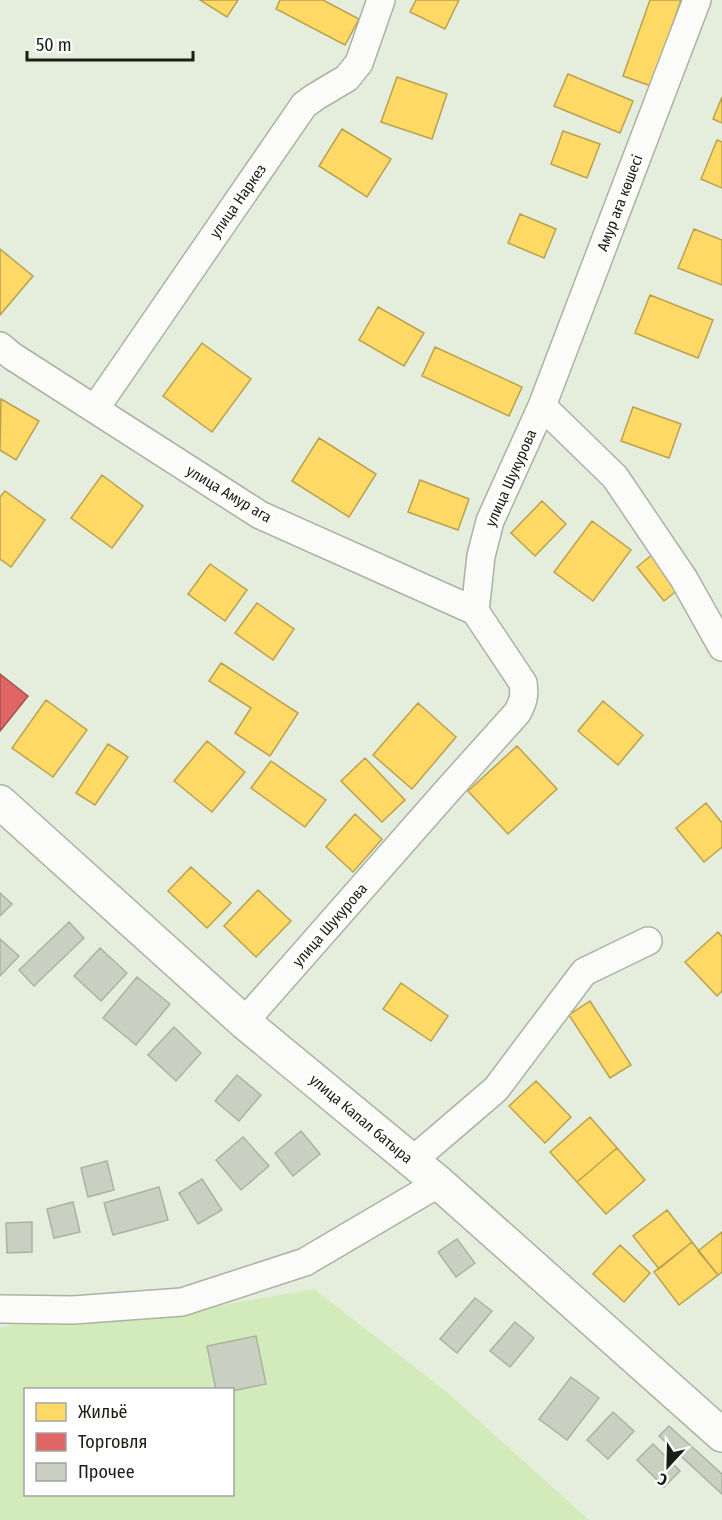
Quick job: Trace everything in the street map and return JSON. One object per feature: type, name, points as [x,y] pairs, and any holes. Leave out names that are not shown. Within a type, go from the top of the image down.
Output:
[{"type":"main road","name":"улица Капал батыра","points":[[0,802],[244,1022],[439,1183],[722,1435]]},
{"type":"street","name":"улица Наркез","points":[[94,409],[304,105],[347,78],[359,63],[381,0]]},
{"type":"street","name":"Амур аға көшесі","points":[[542,406],[697,0]]},
{"type":"street","name":"улица Амур ага","points":[[0,346],[12,356],[260,515],[475,611]]},
{"type":"street","name":"улица Шукурова","points":[[244,1022],[523,704],[523,683],[475,611],[481,556],[490,521],[542,406],[615,477],[684,579],[722,647]]},
{"type":"street","points":[[412,1161],[496,1089],[584,972],[648,941]]},
{"type":"street","points":[[0,1308],[73,1310],[182,1302],[305,1263],[439,1183]]},
{"type":"green space","points":[[314,1289],[448,1393],[589,1520],[0,1520],[0,1328],[26,1322],[211,1307]]},
{"type":"building: Жильё","points":[[200,0],[238,0],[227,17]]},
{"type":"building: Жильё","points":[[280,0],[323,0],[359,19],[345,45],[276,9]]},
{"type":"building: Жильё","points":[[416,0],[459,0],[445,29],[410,12]]},
{"type":"building: Жильё","points":[[650,0],[681,0],[651,86],[623,76]]},
{"type":"building: Жильё","points":[[568,74],[633,101],[620,133],[554,106]]},
{"type":"building: Жильё","points":[[397,77],[447,94],[432,139],[381,122]]},
{"type":"building: Жильё","points":[[722,97],[722,123],[713,119]]},
{"type":"building: Жильё","points":[[342,129],[391,159],[367,197],[319,166]]},
{"type":"building: Жильё","points":[[563,131],[600,144],[587,178],[551,164]]},
{"type":"building: Жильё","points":[[717,140],[722,142],[722,188],[701,179]]},
{"type":"building: Жильё","points":[[520,214],[556,229],[544,258],[508,243]]},
{"type":"building: Жильё","points":[[694,229],[722,240],[722,285],[678,268]]},
{"type":"building: Жильё","points":[[0,249],[33,276],[0,315]]},
{"type":"building: Жильё","points":[[650,295],[713,320],[698,358],[635,333]]},
{"type":"building: Жильё","points":[[378,307],[424,333],[404,366],[359,340]]},
{"type":"building: Жильё","points":[[202,343],[251,379],[212,432],[163,396]]},
{"type":"building: Жильё","points":[[435,347],[522,387],[509,416],[422,376]]},
{"type":"building: Жильё","points":[[1,399],[39,421],[16,460],[0,450]]},
{"type":"building: Жильё","points":[[633,407],[681,424],[669,458],[621,441]]},
{"type":"building: Жильё","points":[[319,438],[376,474],[349,517],[292,481]]},
{"type":"building: Жильё","points":[[102,475],[143,506],[112,548],[71,518]]},
{"type":"building: Жильё","points":[[420,480],[469,499],[458,530],[408,512]]},
{"type":"building: Жильё","points":[[5,491],[45,520],[11,567],[0,559],[0,497]]},
{"type":"building: Жильё","points":[[542,501],[566,524],[535,556],[511,533]]},
{"type":"building: Жильё","points":[[592,521],[631,550],[593,601],[554,572]]},
{"type":"building: Жильё","points":[[653,554],[680,588],[664,601],[637,567]]},
{"type":"building: Жильё","points":[[210,564],[247,590],[225,621],[188,594]]},
{"type":"building: Жильё","points":[[257,603],[294,629],[273,660],[235,633]]},
{"type":"building: Жильё","points":[[221,663],[298,713],[270,756],[235,733],[251,708],[209,681]]},
{"type":"building: Жильё","points":[[46,700],[87,730],[53,777],[12,748]]},
{"type":"building: Жильё","points":[[603,701],[643,735],[618,765],[578,731]]},
{"type":"building: Жильё","points":[[418,703],[456,737],[412,789],[373,755]]},
{"type":"building: Жильё","points":[[207,741],[245,772],[212,812],[174,781]]},
{"type":"building: Жильё","points":[[108,744],[128,757],[95,805],[76,793]]},
{"type":"building: Жильё","points":[[517,746],[557,789],[508,834],[468,791]]},
{"type":"building: Жильё","points":[[365,758],[405,800],[382,822],[341,781]]},
{"type":"building: Жильё","points":[[271,761],[326,800],[305,827],[251,788]]},
{"type":"building: Жильё","points":[[706,803],[722,823],[722,847],[704,862],[676,828]]},
{"type":"building: Жильё","points":[[355,814],[382,839],[353,872],[326,847]]},
{"type":"building: Жильё","points":[[191,867],[231,903],[207,928],[168,891]]},
{"type":"building: Жильё","points":[[258,890],[291,921],[256,957],[224,926]]},
{"type":"building: Жильё","points":[[718,932],[722,937],[722,991],[717,996],[685,962]]},
{"type":"building: Жильё","points":[[401,983],[448,1016],[431,1041],[383,1009]]},
{"type":"building: Жильё","points":[[590,1001],[631,1065],[610,1078],[569,1015]]},
{"type":"building: Жильё","points":[[536,1081],[571,1117],[545,1143],[509,1106]]},
{"type":"building: Жильё","points":[[590,1117],[617,1148],[577,1182],[550,1152]]},
{"type":"building: Жильё","points":[[617,1148],[645,1180],[606,1214],[577,1182]]},
{"type":"building: Жильё","points":[[667,1210],[692,1242],[659,1269],[633,1236]]},
{"type":"building: Жильё","points":[[722,1232],[722,1272],[718,1275],[698,1251]]},
{"type":"building: Жильё","points":[[692,1242],[718,1275],[679,1305],[654,1272]]},
{"type":"building: Жильё","points":[[620,1245],[650,1273],[624,1302],[593,1274]]},
{"type":"building: Торговля","points":[[0,674],[28,696],[0,731]]},
{"type":"building: Прочее","points":[[0,893],[12,904],[0,916]]},
{"type":"building: Прочее","points":[[69,922],[84,938],[34,986],[19,970]]},
{"type":"building: Прочее","points":[[0,939],[19,956],[0,976]]},
{"type":"building: Прочее","points":[[100,948],[127,973],[101,1001],[74,976]]},
{"type":"building: Прочее","points":[[137,977],[170,1004],[136,1045],[103,1018]]},
{"type":"building: Прочее","points":[[174,1027],[201,1053],[176,1081],[148,1055]]},
{"type":"building: Прочее","points":[[237,1075],[261,1095],[239,1121],[215,1101]]},
{"type":"building: Прочее","points":[[301,1131],[320,1154],[293,1176],[275,1153]]},
{"type":"building: Прочее","points":[[243,1137],[269,1166],[241,1190],[216,1160]]},
{"type":"building: Прочее","points":[[107,1161],[114,1190],[88,1197],[81,1168]]},
{"type":"building: Прочее","points":[[202,1179],[222,1210],[198,1224],[179,1193]]},
{"type":"building: Прочее","points":[[159,1187],[168,1220],[113,1235],[104,1203]]},
{"type":"building: Прочее","points":[[73,1202],[80,1232],[54,1238],[47,1209]]},
{"type":"building: Прочее","points":[[32,1222],[32,1252],[7,1253],[6,1223]]},
{"type":"building: Прочее","points":[[457,1239],[475,1263],[456,1277],[438,1252]]},
{"type":"building: Прочее","points":[[475,1298],[492,1311],[457,1353],[440,1339]]},
{"type":"building: Прочее","points":[[515,1322],[534,1338],[510,1367],[490,1351]]},
{"type":"building: Прочее","points":[[256,1336],[266,1384],[234,1391],[234,1388],[216,1388],[207,1346]]},
{"type":"building: Прочее","points":[[571,1377],[599,1398],[567,1440],[539,1419]]},
{"type":"building: Прочее","points":[[613,1412],[634,1431],[608,1459],[587,1440]]},
{"type":"building: Прочее","points":[[669,1426],[722,1474],[722,1494],[659,1436]]},
{"type":"building: Прочее","points":[[653,1444],[680,1471],[664,1487],[637,1460]]}]
